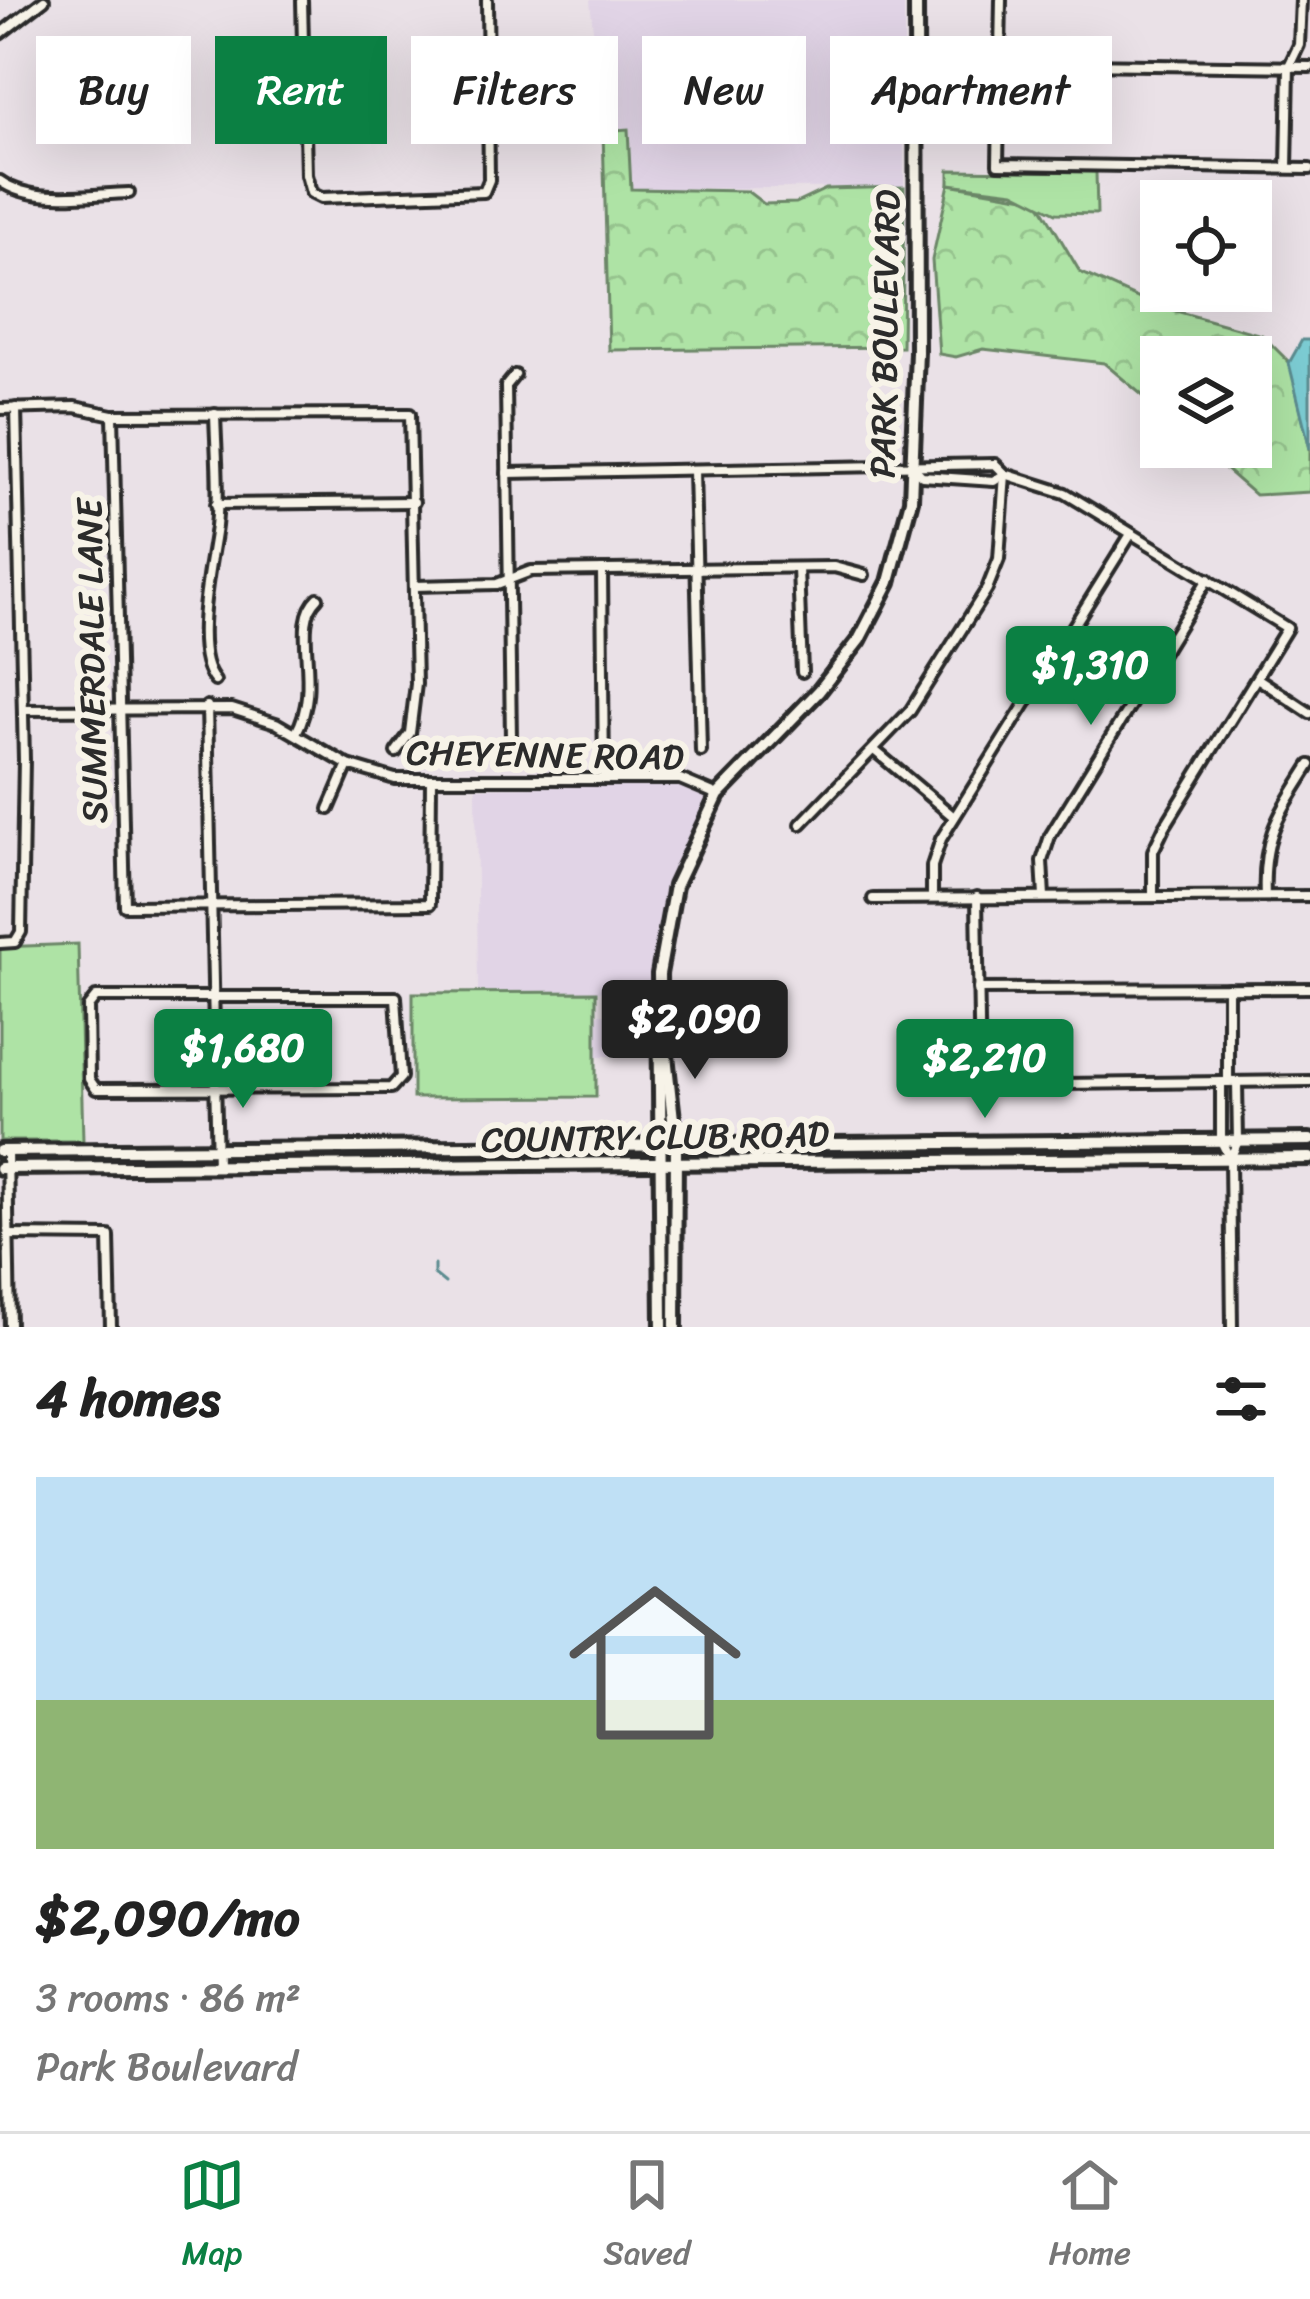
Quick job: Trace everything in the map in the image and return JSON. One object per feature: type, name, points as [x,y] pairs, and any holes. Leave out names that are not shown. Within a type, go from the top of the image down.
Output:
[{"type":"main road","name":"PARK BOULEVARD","points":[[662,1327],[659,1023],[661,953],[672,895],[718,795],[831,678],[868,625],[899,551],[915,469],[916,0]]},
{"type":"main road","name":"PARK BOULEVARD","points":[[659,1023],[677,1166],[675,1327]]},
{"type":"main road","name":"COUNTRY CLUB ROAD","points":[[4,1150],[1310,1140]]},
{"type":"main road","points":[[1070,1143],[1071,1161]]},
{"type":"main road","points":[[476,1149],[477,1167]]},
{"type":"main road","name":"COUNTRY CLUB ROAD","points":[[4,1168],[1310,1158]]},
{"type":"street","points":[[0,34],[44,0]]},
{"type":"street","points":[[302,0],[306,176],[311,193],[321,198],[484,192],[489,180],[487,0]]},
{"type":"street","points":[[1000,36],[1001,0]]},
{"type":"street","points":[[1287,168],[1289,66],[1299,45],[1301,0]]},
{"type":"street","points":[[1112,64],[1310,67]]},
{"type":"street","points":[[998,144],[998,164],[1310,169]]},
{"type":"street","points":[[0,181],[14,191],[41,195],[129,193]]},
{"type":"street","points":[[502,753],[511,738],[506,386],[515,375]]},
{"type":"street","points":[[0,409],[75,406],[113,415],[410,414],[414,707],[410,733],[396,752]]},
{"type":"street","points":[[0,943],[19,940],[23,710],[16,408]]},
{"type":"street","points":[[215,414],[217,504],[205,584],[207,665],[215,680]]},
{"type":"street","name":"SUMMERDALE LANE","points":[[113,415],[125,906],[212,907]]},
{"type":"street","points":[[507,473],[995,464],[1005,474],[1052,486],[1287,628],[1164,828],[1153,851],[1153,896]]},
{"type":"street","points":[[915,469],[922,476],[994,481],[1005,474]]},
{"type":"street","points":[[694,471],[701,751]]},
{"type":"street","points":[[801,824],[910,711],[987,589],[999,560],[1005,474]]},
{"type":"street","points":[[217,504],[414,502]]},
{"type":"street","points":[[932,897],[932,866],[954,817],[1131,534]]},
{"type":"street","points":[[799,568],[802,672]]},
{"type":"street","points":[[415,586],[508,580],[531,571],[850,568],[864,575]]},
{"type":"street","points":[[602,570],[604,779]]},
{"type":"street","points":[[1044,897],[1042,861],[1050,836],[1208,579]]},
{"type":"street","points":[[296,733],[311,685],[304,623],[318,598]]},
{"type":"street","points":[[1257,678],[1310,713]]},
{"type":"street","points":[[207,706],[217,1169]]},
{"type":"street","name":"CHEYENNE ROAD","points":[[23,710],[207,706],[254,714],[348,765],[395,779],[689,779],[718,795]]},
{"type":"street","points":[[874,750],[954,817]]},
{"type":"street","points":[[328,809],[348,765]]},
{"type":"street","points":[[1265,896],[1263,852],[1270,830],[1310,765]]},
{"type":"street","points":[[212,907],[430,904],[430,780]]},
{"type":"street","points":[[873,898],[1310,896]]},
{"type":"street","points":[[977,897],[980,1085],[1310,1081]]},
{"type":"street","points":[[1228,988],[1229,1082],[1238,1141],[1230,1159],[1232,1327]]},
{"type":"street","points":[[978,989],[1310,988]]},
{"type":"street","points":[[214,997],[396,997],[398,1086],[92,1087],[90,999],[214,997]]},
{"type":"street","points":[[1229,1082],[1221,1141],[1230,1159]]},
{"type":"street","points":[[4,1150],[10,1327]]},
{"type":"street","points":[[9,1235],[109,1236],[111,1327]]},
{"type":"shaded area","points":[[590,0],[904,0],[904,36],[830,36],[830,144],[904,144],[904,187],[631,189],[628,130],[618,130],[618,36],[594,36]]},
{"type":"shaded area","points":[[677,785],[707,796],[665,887],[651,991],[478,992],[476,788]]},
{"type":"shaded area","points":[[596,1014],[625,1015],[626,1056],[596,1056]]},
{"type":"green space","points":[[628,129],[631,189],[747,191],[764,204],[796,203],[826,189],[904,187],[902,347],[609,350],[603,144],[618,144],[618,130]]},
{"type":"green space","points":[[949,170],[1096,172],[1097,214],[1056,213],[1014,192],[949,184]]},
{"type":"green space","points":[[949,184],[1037,199],[1080,272],[1140,299],[1140,312],[1180,312],[1263,336],[1140,336],[1140,393],[1104,363],[983,349],[956,357],[939,354],[932,260]]},
{"type":"green space","points":[[1272,345],[1290,363],[1310,449],[1310,492],[1255,495],[1224,468],[1272,468]]},
{"type":"green space","points":[[78,944],[83,1141],[0,1141],[0,947]]},
{"type":"green space","points":[[596,992],[596,1097],[413,1098],[413,993]]},
{"type":"water","points":[[1302,340],[1310,340],[1310,449],[1289,363]]},
{"type":"waterway","points":[[434,1265],[434,1274],[445,1283]]}]
